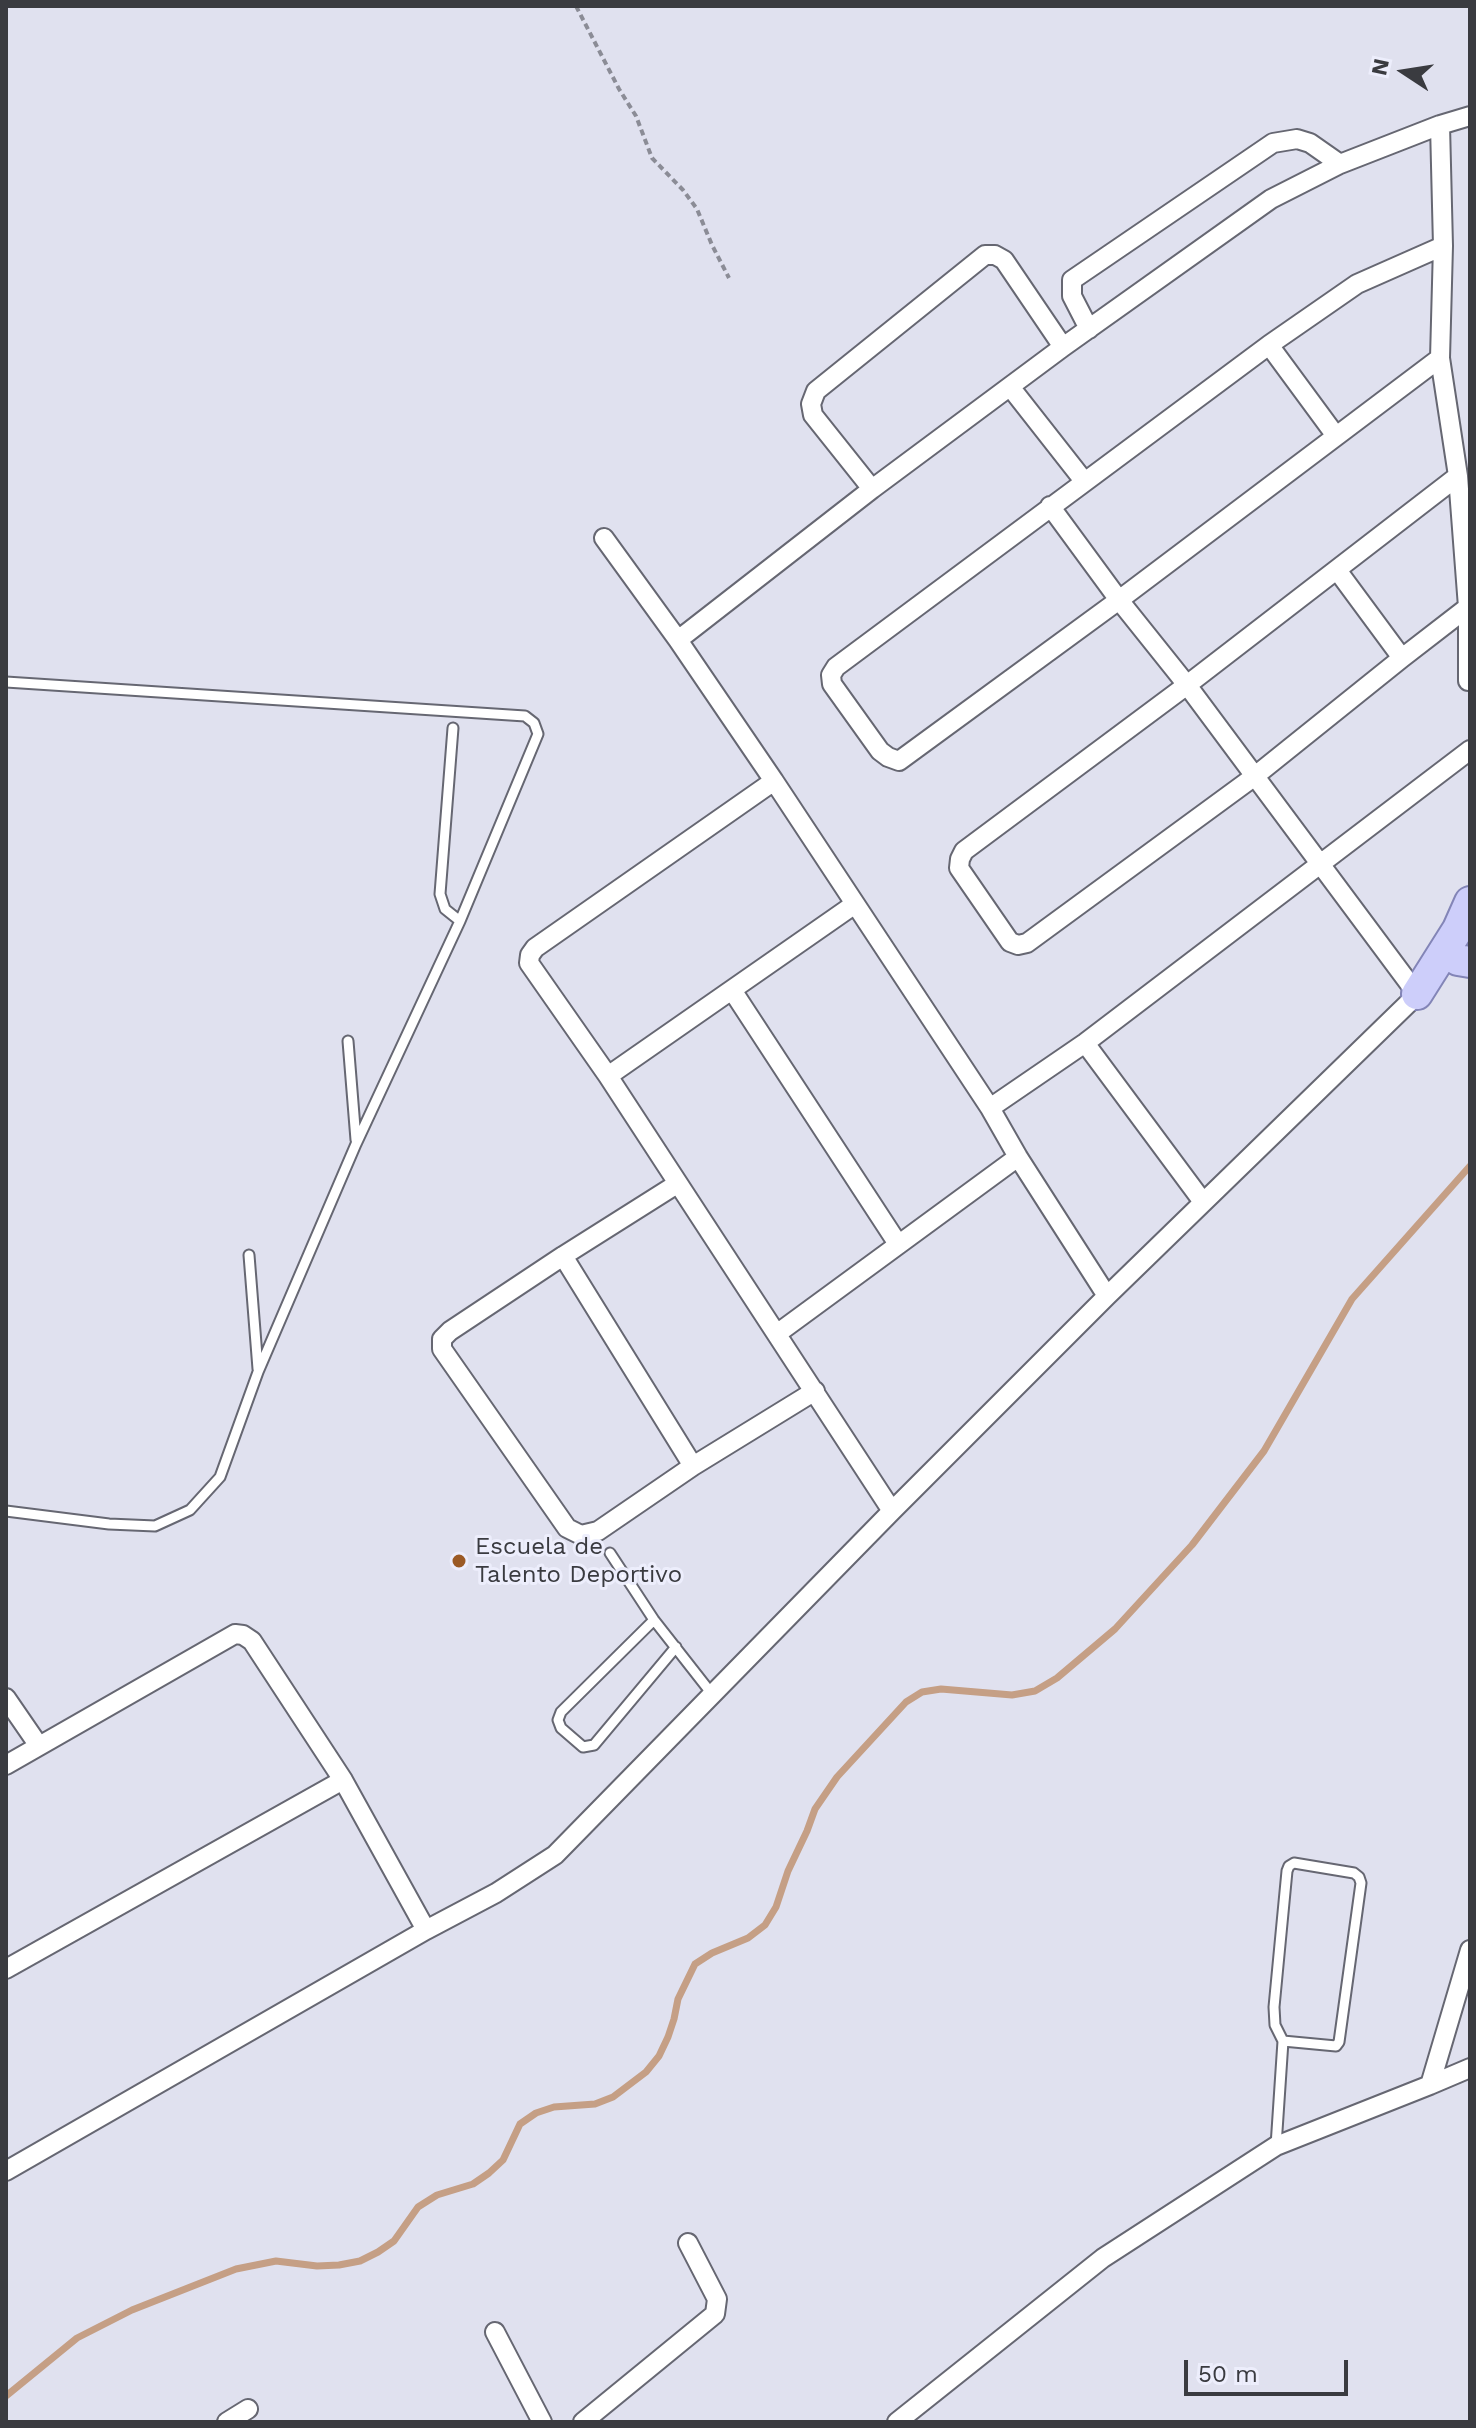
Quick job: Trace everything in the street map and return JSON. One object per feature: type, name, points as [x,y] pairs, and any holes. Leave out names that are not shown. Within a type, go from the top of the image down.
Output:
[{"type":"main road","points":[[1417,994],[1466,939]]},
{"type":"street","points":[[678,640],[872,489],[1063,347],[1271,199],[1340,164],[1470,116]]},
{"type":"street","points":[[1440,125],[1443,246],[1440,358],[1458,476],[1468,607],[1468,681]]},
{"type":"street","points":[[1089,329],[1072,296],[1072,280],[1273,143],[1297,139],[1310,143],[1340,164]]},
{"type":"street","points":[[1440,358],[899,761],[880,751],[832,684],[831,675],[836,667],[1269,345],[1357,284],[1443,246]]},
{"type":"street","points":[[872,489],[813,415],[811,404],[816,391],[985,255],[995,255],[1004,260],[1063,347]]},
{"type":"street","points":[[1269,345],[1336,436]]},
{"type":"street","points":[[1011,388],[1084,481]]},
{"type":"street","points":[[1458,476],[1187,685],[964,851],[959,868],[1010,942],[1018,945],[1027,943],[1255,776],[1468,607]]},
{"type":"street","points":[[6,2171],[496,1893],[555,1855],[1107,1296],[1417,994],[1050,506]]},
{"type":"street","points":[[604,538],[774,781],[990,1108],[1107,1296]]},
{"type":"street","points":[[1337,570],[1402,658]]},
{"type":"street","points":[[990,1108],[1085,1043],[1470,750]]},
{"type":"street","points":[[774,781],[535,948],[529,963],[608,1076],[892,1511]]},
{"type":"street","points":[[608,1076],[855,904]]},
{"type":"street","points":[[732,990],[898,1244]]},
{"type":"street","points":[[1085,1043],[1203,1202]]},
{"type":"street","points":[[778,1333],[1018,1157]]},
{"type":"street","points":[[677,1184],[450,1331],[442,1339],[442,1349],[567,1528],[581,1535],[598,1531],[693,1466],[815,1391]]},
{"type":"street","points":[[563,1256],[693,1466]]},
{"type":"street","points":[[6,1765],[235,1634],[243,1635],[252,1641],[343,1780],[426,1930]]},
{"type":"street","points":[[6,1698],[39,1746]]},
{"type":"street","points":[[6,1969],[343,1780]]},
{"type":"street","points":[[1430,2085],[1470,1950]]},
{"type":"street","points":[[897,2422],[1103,2258],[1276,2146],[1470,2068]]},
{"type":"street","points":[[583,2422],[715,2314],[717,2299],[688,2243]]},
{"type":"street","points":[[495,2332],[542,2422]]},
{"type":"street","points":[[227,2422],[248,2409]]},
{"type":"lane","points":[[6,682],[525,716],[534,723],[538,734],[460,921],[356,1144],[258,1372],[220,1477],[190,1510],[155,1526],[109,1524],[6,1511]]},
{"type":"lane","points":[[453,728],[440,894],[445,909],[460,921]]},
{"type":"lane","points":[[348,1041],[356,1144]]},
{"type":"lane","points":[[249,1255],[258,1372]]},
{"type":"lane","points":[[610,1553],[654,1620],[712,1694]]},
{"type":"lane","points":[[654,1620],[561,1712],[558,1720],[561,1728],[583,1747],[594,1745],[676,1647]]},
{"type":"lane","points":[[1276,2146],[1283,2041],[1275,2025],[1274,2007],[1289,1866],[1294,1863],[1354,1873],[1361,1883],[1339,2042],[1336,2046],[1283,2041]]},
{"type":"path","points":[[576,6],[636,116],[652,158],[697,209],[729,278]]},
{"type":"waterway","points":[[6,2396],[77,2338],[132,2310],[236,2269],[276,2261],[339,2265],[360,2261],[378,2252],[394,2241],[418,2207],[437,2195],[473,2184],[489,2173],[503,2160],[520,2124],[536,2113],[554,2107],[595,2104],[613,2097],[646,2072],[659,2056],[668,2037],[678,1999],[695,1964],[748,1938],[765,1925],[776,1907],[815,1809],[837,1777],[906,1702],[922,1692],[941,1689],[1012,1695],[1035,1691],[1057,1678],[1115,1629],[1192,1545],[1264,1451],[1352,1299],[1470,1166]]},
{"type":"place","name":"Escuela de Talento Deportivo","points":[[459,1561]]}]
